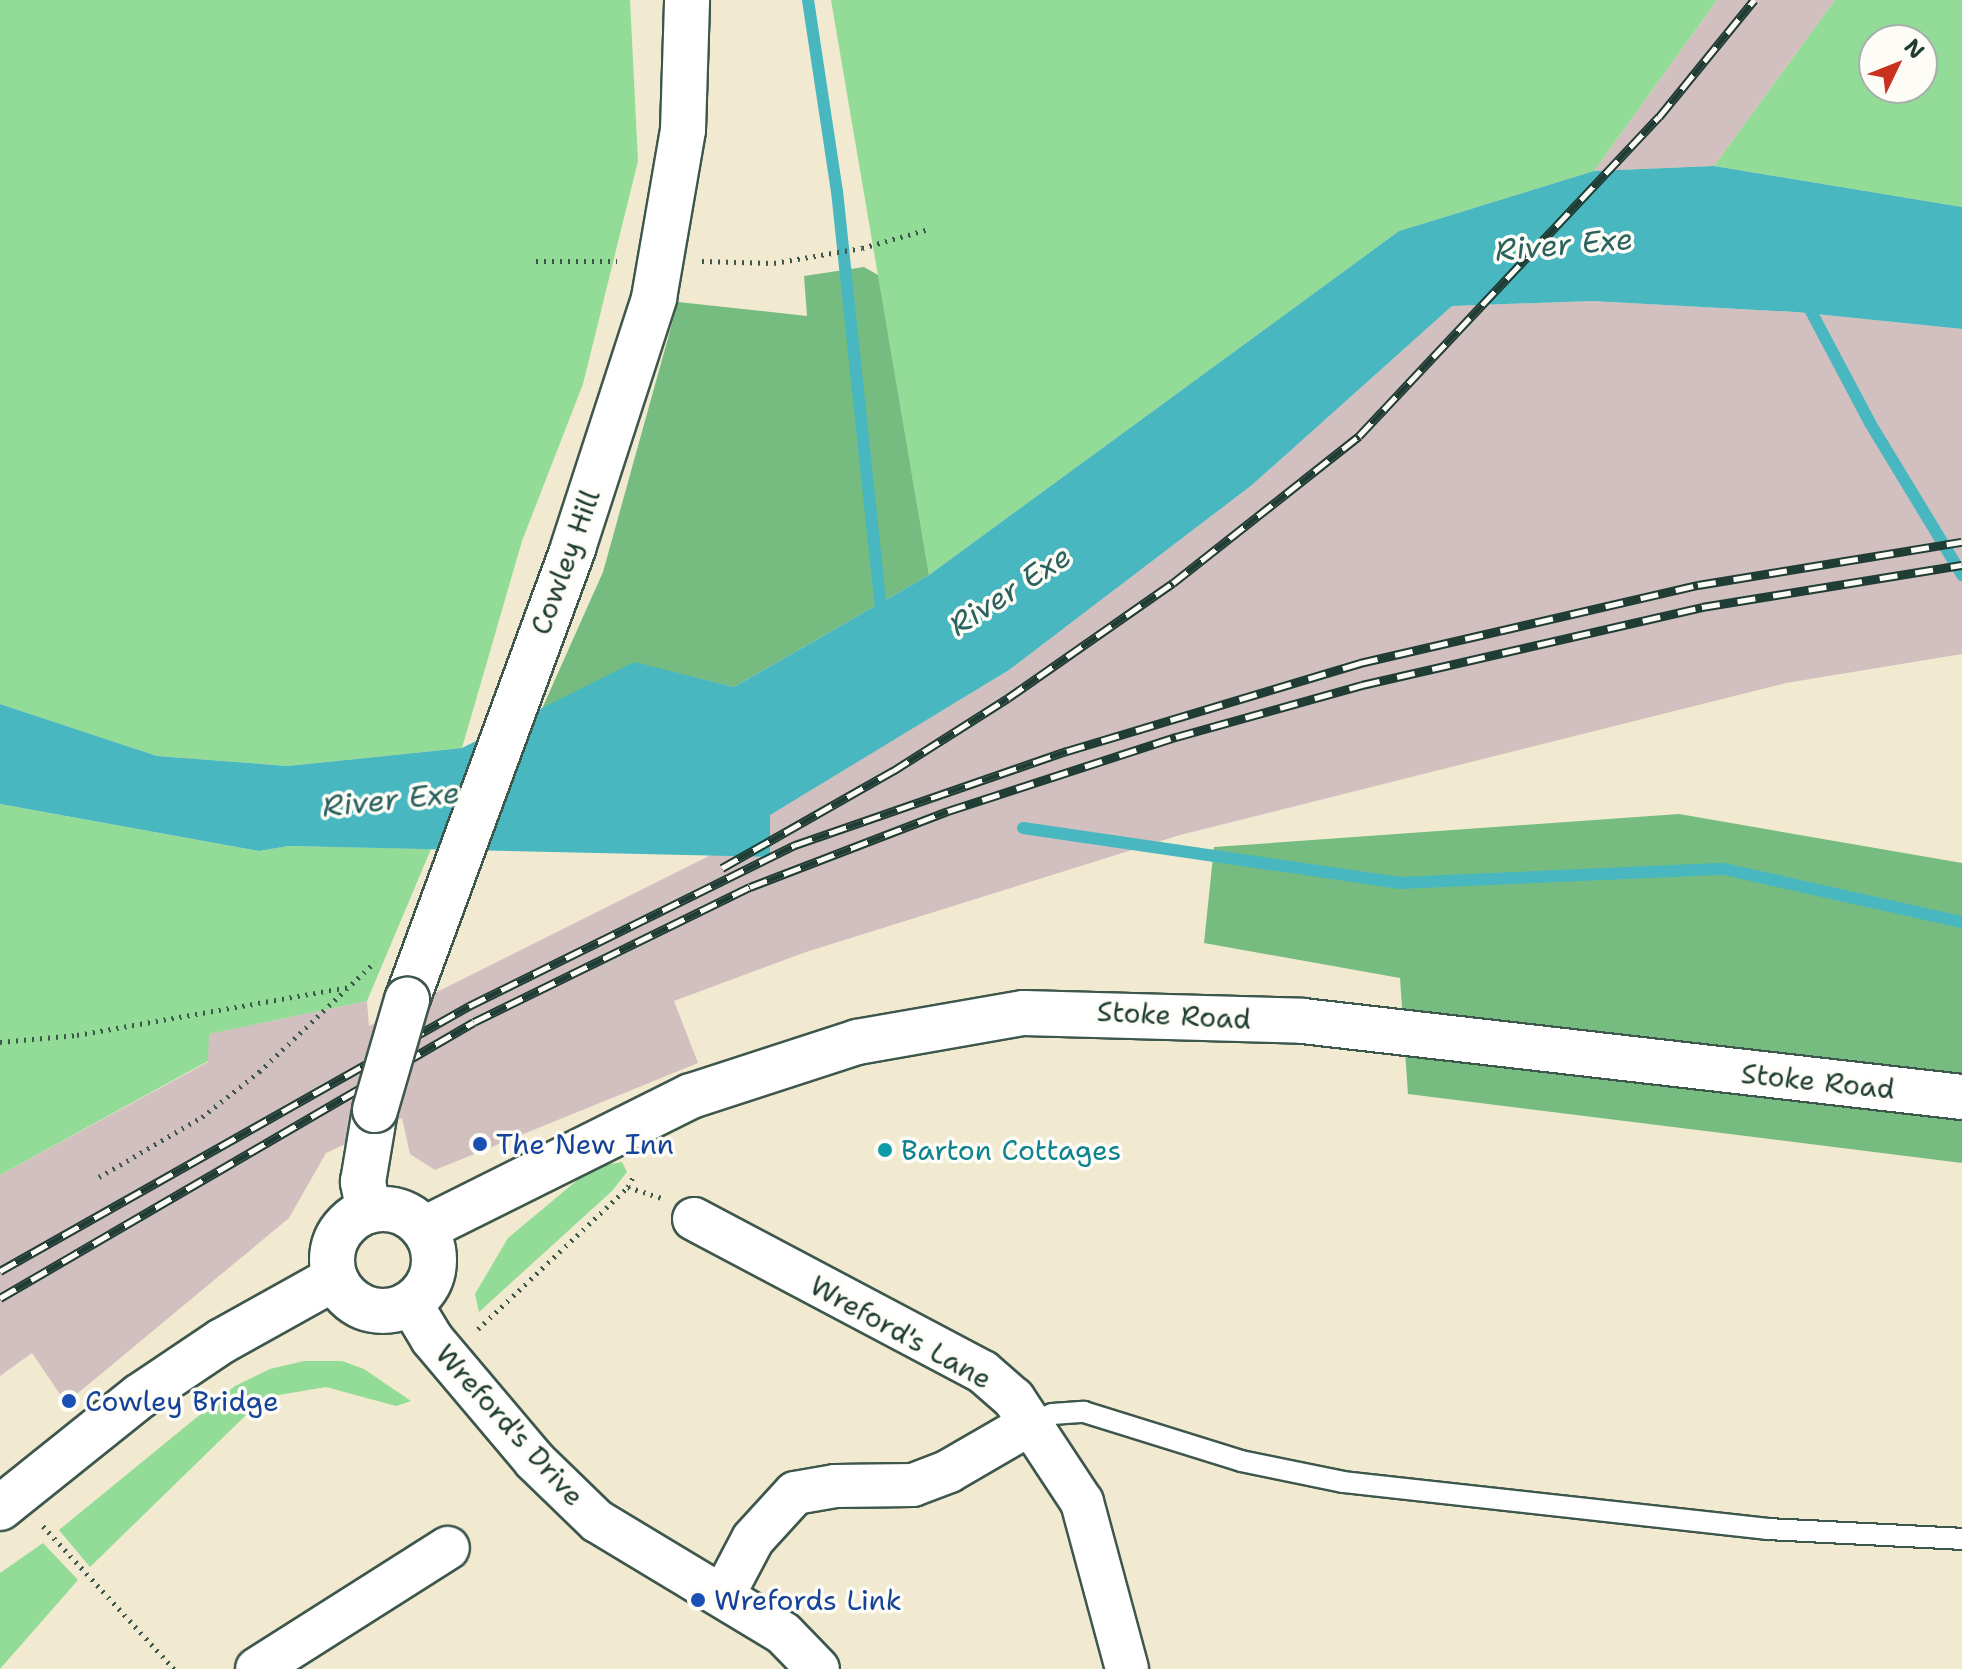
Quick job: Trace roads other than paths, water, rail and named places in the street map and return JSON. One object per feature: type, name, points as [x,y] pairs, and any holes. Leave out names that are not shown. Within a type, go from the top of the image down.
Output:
[{"type":"main road","name":"Cowley Hill","points":[[369,1211],[363,1182],[375,1110],[407,1000],[573,548],[662,258],[683,130],[687,0]]},
{"type":"main road","name":"Stoke Road","points":[[424,1229],[613,1131],[691,1096],[857,1042],[987,1016],[1073,1011],[1303,1021],[1962,1097]]},
{"type":"main road","points":[[369,1211],[398,1211],[424,1229],[433,1268],[424,1292],[411,1304],[381,1312],[367,1309],[353,1302],[335,1278],[332,1261],[338,1237],[354,1218],[369,1211]]},
{"type":"main road","points":[[7,1503],[102,1424],[198,1357],[335,1278]]},
{"type":"street","name":"Wreford's Lane","points":[[694,1219],[983,1372],[1014,1399],[1082,1502],[1127,1669]]},
{"type":"street","name":"Wreford's Drive","points":[[411,1304],[449,1357],[535,1461],[597,1521],[724,1594],[783,1633],[818,1669]]},
{"type":"street","points":[[724,1594],[753,1539],[795,1493],[835,1486],[913,1485],[949,1471],[1030,1424]]},
{"type":"street","points":[[257,1669],[448,1548]]},
{"type":"lane","points":[[1030,1424],[1052,1414],[1084,1412],[1241,1461],[1343,1482],[1767,1529],[1962,1539]]},
{"type":"water","name":"River Exe","points":[[1714,166],[1962,207],[1962,329],[1796,312],[1592,301],[1452,306],[1252,485],[1009,670],[770,815],[770,857],[289,846],[259,851],[0,804],[0,704],[157,756],[288,766],[462,748],[634,662],[734,687],[929,575],[1399,231],[1594,171]]},
{"type":"waterway","points":[[808,0],[837,191],[882,616]]},
{"type":"waterway","points":[[1805,300],[1870,423],[1962,575]]},
{"type":"waterway","points":[[1023,828],[1400,883],[1724,869],[1962,922]]},
{"type":"railway","points":[[722,868],[893,771],[1008,698],[1173,583],[1359,436],[1659,117],[1754,0]]},
{"type":"railway","points":[[0,1271],[469,1006],[795,845],[1067,751],[1360,663],[1698,585],[1962,542]]},
{"type":"railway","points":[[0,1298],[474,1022],[750,887],[948,811],[1176,737],[1362,685],[1702,607],[1962,565]]},
{"type":"place","name":"The New Inn","points":[[480,1144]]},
{"type":"place","name":"Barton Cottages","points":[[885,1150]]},
{"type":"place","name":"Cowley Bridge","points":[[69,1401]]},
{"type":"place","name":"Wrefords Link","points":[[698,1600]]}]
